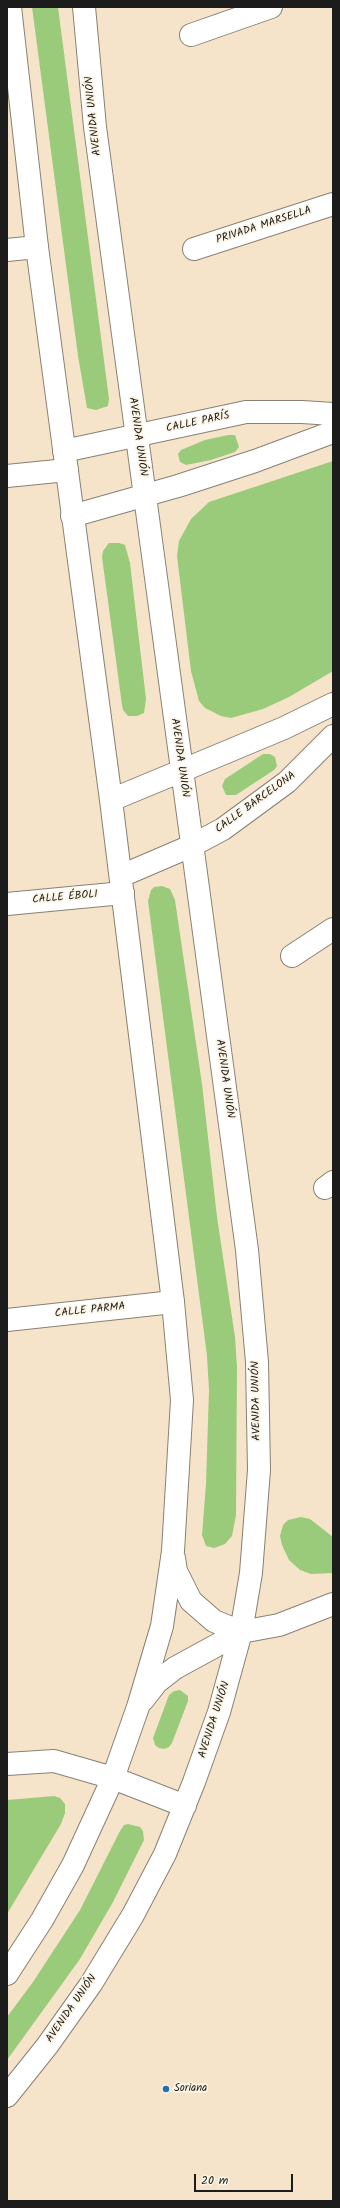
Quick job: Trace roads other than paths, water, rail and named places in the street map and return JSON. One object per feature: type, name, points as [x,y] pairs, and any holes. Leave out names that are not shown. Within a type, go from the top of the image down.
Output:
[{"type":"street","points":[[7,1974],[42,1920],[73,1865],[113,1778],[138,1707],[162,1626],[173,1551],[182,1400],[173,1302],[122,885],[11,50],[10,7]]},
{"type":"street","name":"AVENIDA UNIÓN","points":[[7,2096],[47,2046],[91,1984],[130,1922],[165,1854],[185,1806],[219,1712],[241,1632],[251,1573],[259,1470],[257,1362],[235,1154],[191,846],[95,127],[84,7]]},
{"type":"street","points":[[191,35],[271,7]]},
{"type":"street","name":"PRIVADA MARSELLA","points":[[194,249],[333,204]]},
{"type":"street","points":[[7,250],[36,247]]},
{"type":"street","name":"CALLE PARÍS","points":[[7,476],[65,461],[137,436],[246,412],[302,412],[333,414]]},
{"type":"street","points":[[72,516],[145,496],[255,461],[333,432]]},
{"type":"street","points":[[111,800],[284,728],[333,704]]},
{"type":"street","name":"CALLE BARCELONA","points":[[122,885],[222,828],[287,782],[333,736]]},
{"type":"street","name":"CALLE ÉBOLI","points":[[7,904],[122,885]]},
{"type":"street","points":[[292,956],[333,930]]},
{"type":"street","name":"CALLE PARMA","points":[[7,1320],[173,1302]]},
{"type":"street","points":[[173,1551],[176,1572],[191,1601],[214,1621],[241,1632]]},
{"type":"street","points":[[138,1707],[157,1682],[175,1668],[241,1632],[279,1625],[333,1604]]},
{"type":"street","points":[[7,1764],[54,1761],[113,1778],[185,1806]]},
{"type":"place","name":"Soriana","points":[[166,2089]]}]
